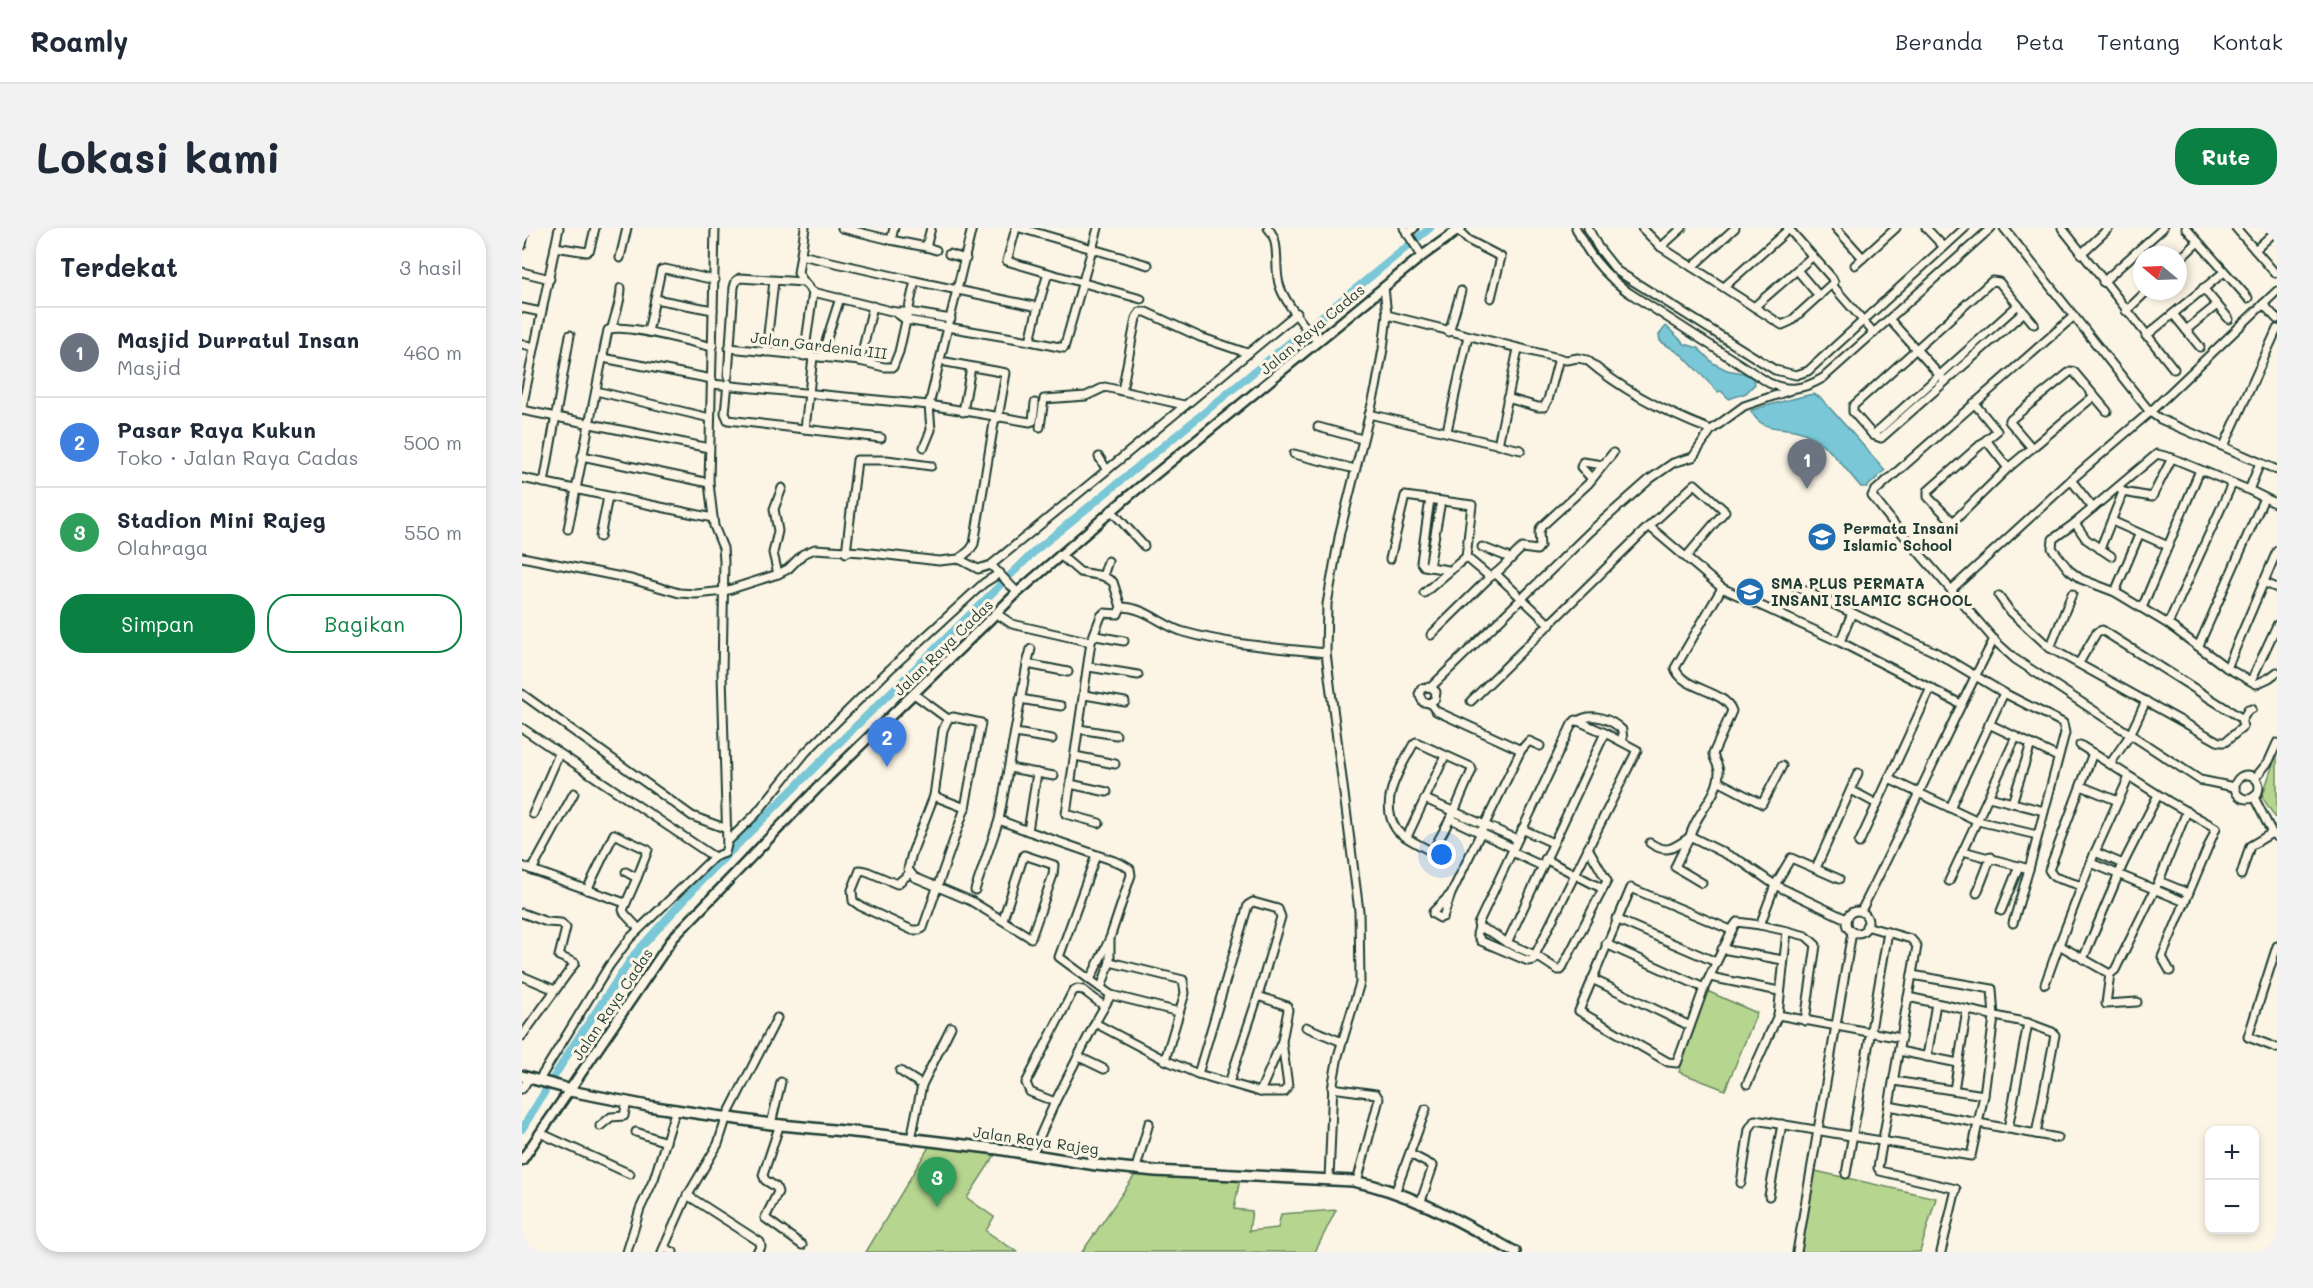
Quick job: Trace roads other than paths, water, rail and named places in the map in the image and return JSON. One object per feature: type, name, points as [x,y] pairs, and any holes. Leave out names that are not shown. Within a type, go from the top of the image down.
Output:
[{"type":"main road","name":"Jalan Raya Rajeg","points":[[533,1078],[566,1089],[648,1106],[775,1124],[1032,1154],[1096,1165],[1357,1182],[1395,1193],[1420,1204],[1462,1223],[1515,1252]]},
{"type":"street","points":[[522,245],[525,228]]},
{"type":"street","points":[[559,228],[550,279],[525,376],[522,409],[589,425],[709,448]]},
{"type":"street","points":[[555,247],[587,252],[590,249],[595,228]]},
{"type":"street","points":[[620,258],[627,228]]},
{"type":"street","points":[[716,228],[709,483],[713,518],[723,548],[725,591],[722,674],[727,846]]},
{"type":"street","points":[[805,228],[798,273],[813,291],[895,312],[951,319]]},
{"type":"street","points":[[842,228],[936,250]]},
{"type":"street","points":[[891,240],[894,228]]},
{"type":"street","points":[[926,247],[931,228]]},
{"type":"street","points":[[924,447],[931,430],[929,405],[972,228]]},
{"type":"street","points":[[1141,299],[1007,261],[1018,228],[1148,265]]},
{"type":"street","points":[[895,312],[906,320],[1064,348],[1098,228]]},
{"type":"street","points":[[1268,228],[1274,238],[1280,287],[1315,339]]},
{"type":"street","points":[[1414,228],[1406,233],[1420,252]]},
{"type":"street","points":[[1576,228],[1590,255],[1616,283],[1757,374],[1777,386],[1792,389]]},
{"type":"street","points":[[1588,228],[1598,248],[1617,270],[1764,364],[1784,373],[1796,375],[1808,371],[1965,228]]},
{"type":"street","points":[[1642,228],[1661,247],[1782,325],[1787,324],[1832,285],[1833,279],[1789,228],[1724,287]]},
{"type":"street","points":[[1661,247],[1682,228]]},
{"type":"street","points":[[1692,267],[1735,228]]},
{"type":"street","points":[[1855,265],[1896,228]]},
{"type":"street","points":[[1926,228],[1944,248]]},
{"type":"street","points":[[1431,687],[1522,598],[1650,479],[1673,463],[1693,457],[1711,430],[1744,406],[1792,389],[1810,386],[1823,378],[1991,228]]},
{"type":"street","points":[[2004,228],[2150,412],[2160,419],[2277,470]]},
{"type":"street","points":[[2062,228],[2174,369]]},
{"type":"street","points":[[2081,254],[2109,228]]},
{"type":"street","points":[[2103,282],[2163,228]]},
{"type":"street","points":[[2186,228],[2248,298]]},
{"type":"street","points":[[2236,228],[2275,273]]},
{"type":"street","points":[[1460,229],[1468,240],[1501,256],[1491,298]]},
{"type":"street","name":"Jalan Raya Cadas","points":[[522,1160],[566,1089],[684,926],[828,777],[997,614],[1111,510],[1315,339],[1384,287],[1420,252],[1460,229]]},
{"type":"street","points":[[1839,229],[1863,258]]},
{"type":"street","points":[[2255,250],[2277,230]]},
{"type":"street","points":[[2187,252],[2198,242]]},
{"type":"street","points":[[949,254],[966,258]]},
{"type":"street","points":[[801,255],[1038,307]]},
{"type":"street","points":[[1754,307],[1813,256]]},
{"type":"street","points":[[648,332],[659,273],[663,269],[715,280]]},
{"type":"street","points":[[1797,270],[1819,296]]},
{"type":"street","points":[[522,272],[550,279]]},
{"type":"street","points":[[2146,336],[2224,272]]},
{"type":"street","points":[[1030,341],[1048,273]]},
{"type":"street","points":[[804,282],[744,277],[739,279],[734,287],[725,413],[728,420],[881,438]]},
{"type":"street","points":[[766,352],[774,280]]},
{"type":"street","points":[[906,320],[915,281]]},
{"type":"street","points":[[2024,312],[1881,438],[1873,435],[1853,412],[1853,406],[1992,281],[1999,282],[2018,305],[2024,312],[2034,324]]},
{"type":"street","points":[[1832,285],[1874,333]]},
{"type":"street","points":[[1329,1179],[1332,1088],[1342,1042],[1360,983],[1359,911],[1326,653],[1327,604],[1340,532],[1376,388],[1387,315],[1384,287]]},
{"type":"street","points":[[568,529],[607,333],[612,328],[616,309],[621,302],[621,288]]},
{"type":"street","points":[[2203,288],[2229,320]]},
{"type":"street","points":[[804,356],[813,291]]},
{"type":"street","points":[[1449,332],[1461,291]]},
{"type":"street","points":[[1952,589],[2070,480],[2150,412],[2277,291]]},
{"type":"street","points":[[805,429],[808,393],[817,357],[840,298]]},
{"type":"street","points":[[655,299],[713,310]]},
{"type":"street","points":[[2126,311],[2138,300]]},
{"type":"street","points":[[2263,304],[2277,319]]},
{"type":"street","points":[[1873,435],[2018,305]]},
{"type":"street","points":[[2186,330],[2217,305]]},
{"type":"street","points":[[860,361],[873,306]]},
{"type":"street","points":[[522,308],[542,312]]},
{"type":"street","points":[[1122,391],[1136,318],[1140,312],[1146,312],[1200,337],[1247,353]]},
{"type":"street","points":[[2173,314],[2200,347]]},
{"type":"street","points":[[1387,315],[1518,349],[1558,358],[1587,360],[1673,416],[1711,430]]},
{"type":"street","points":[[959,559],[974,569],[991,565],[1247,353],[1299,316]]},
{"type":"street","points":[[2074,316],[1872,496],[1994,639],[2021,664],[2199,780],[2234,787]]},
{"type":"street","name":"Jalan Gardenia III","points":[[729,348],[860,361],[893,367],[906,320]]},
{"type":"street","points":[[1890,320],[1946,383]]},
{"type":"street","points":[[612,328],[648,332],[713,347]]},
{"type":"street","points":[[2224,446],[2277,328]]},
{"type":"street","points":[[543,483],[570,335]]},
{"type":"street","points":[[1447,431],[1468,336]]},
{"type":"street","points":[[522,344],[534,347]]},
{"type":"street","points":[[1498,445],[1518,349]]},
{"type":"street","points":[[603,358],[712,381],[728,380],[808,393],[929,405],[1031,422],[1035,402]]},
{"type":"street","points":[[1507,398],[1538,407],[1544,406],[1548,400],[1558,358]]},
{"type":"street","points":[[522,556],[631,579],[679,593],[696,594],[725,591],[778,574],[788,569],[803,554],[815,549],[939,561],[959,559],[974,544],[1006,373],[946,362]]},
{"type":"street","points":[[1757,374],[1764,364]]},
{"type":"street","points":[[963,412],[971,367]]},
{"type":"street","points":[[2094,396],[2008,468],[1953,522],[1928,497],[1928,491],[1986,440],[2072,371],[2074,372],[2107,411]]},
{"type":"street","points":[[1040,427],[1044,399],[1086,396],[1105,387],[1184,405]]},
{"type":"street","points":[[596,391],[710,417]]},
{"type":"street","points":[[1974,403],[1997,431]]},
{"type":"street","points":[[1369,414],[1521,450]]},
{"type":"street","points":[[2009,421],[2032,448]]},
{"type":"street","points":[[1318,428],[1362,439]]},
{"type":"street","points":[[1986,440],[2008,468]]},
{"type":"street","points":[[1431,634],[1522,548],[1537,550],[1540,546],[1541,527],[1592,479],[1613,453]]},
{"type":"street","points":[[1294,454],[1355,469]]},
{"type":"street","points":[[2277,504],[2172,458],[2156,454],[2121,489],[2052,540],[2053,550],[2069,570],[2081,579],[2115,592],[2142,608],[2199,645],[2227,668],[2256,684],[2277,672]]},
{"type":"street","points":[[582,456],[709,483]]},
{"type":"street","points":[[1099,457],[1107,470]]},
{"type":"street","points":[[2121,489],[2152,497],[2172,458]]},
{"type":"street","points":[[846,553],[857,460],[887,460],[931,466]]},
{"type":"street","points":[[1592,479],[1581,467],[1583,462],[1603,465]]},
{"type":"street","points":[[2249,490],[2260,463]]},
{"type":"street","points":[[2142,608],[2200,470]]},
{"type":"street","points":[[522,478],[713,518]]},
{"type":"street","points":[[2070,480],[2093,508]]},
{"type":"street","points":[[1471,701],[1692,484],[1698,485],[1725,511],[1686,557]]},
{"type":"street","points":[[2168,624],[2232,484]]},
{"type":"street","points":[[778,574],[773,553],[778,531],[774,509],[782,488]]},
{"type":"street","points":[[2100,549],[2112,521],[2121,489]]},
{"type":"street","points":[[1390,559],[1404,496],[1471,504],[1473,506],[1466,557],[1448,570],[1424,593]]},
{"type":"street","points":[[600,537],[608,497]]},
{"type":"street","points":[[2199,645],[2264,498]]},
{"type":"street","points":[[1430,499],[1421,562],[1424,566],[1448,570]]},
{"type":"street","points":[[1429,567],[1441,501]]},
{"type":"street","points":[[1111,510],[1144,546]]},
{"type":"street","points":[[2112,521],[2168,546]]},
{"type":"street","points":[[2075,523],[2086,539],[2111,556]]},
{"type":"street","points":[[1650,527],[1722,588],[1840,642],[1961,704]]},
{"type":"street","points":[[2115,592],[2139,535]]},
{"type":"street","points":[[1482,547],[1510,558]]},
{"type":"street","points":[[2227,668],[2277,553]]},
{"type":"street","points":[[1060,555],[1080,573],[1103,576],[1114,584],[1121,607],[1118,614],[1101,616],[1094,639],[1066,814],[1099,823]]},
{"type":"street","points":[[1466,557],[1522,598],[1550,625]]},
{"type":"street","points":[[1103,576],[1108,561]]},
{"type":"street","points":[[991,565],[1016,590]]},
{"type":"street","points":[[1045,569],[1039,568],[999,607],[997,614],[1012,624],[1094,639],[1124,641]]},
{"type":"street","points":[[522,1089],[533,1078],[609,966],[639,928],[727,846],[806,752],[888,670],[984,583],[1005,578]]},
{"type":"street","points":[[2263,582],[2277,588]]},
{"type":"street","points":[[1795,586],[1937,653],[2004,693],[2063,723],[2066,733],[2013,923]]},
{"type":"street","points":[[1702,883],[1675,867],[1690,836],[1692,825],[1718,781],[1719,770],[1713,754],[1731,715],[1731,706],[1679,676],[1675,668],[1722,588]]},
{"type":"street","points":[[2050,648],[2072,594]]},
{"type":"street","points":[[1999,596],[2009,610],[2050,648],[2222,743],[2241,730],[2242,720],[2248,710],[2252,709]]},
{"type":"street","points":[[1121,607],[1142,610],[1186,633],[1274,648],[1326,653]]},
{"type":"street","points":[[1840,642],[1852,613]]},
{"type":"street","points":[[2251,681],[2277,625]]},
{"type":"street","points":[[2079,663],[2097,632],[2102,630],[2242,720]]},
{"type":"street","points":[[1861,911],[1994,639]]},
{"type":"street","points":[[975,890],[999,820],[1031,649]]},
{"type":"street","points":[[1027,664],[1068,672]]},
{"type":"street","points":[[1089,667],[1138,675]]},
{"type":"street","points":[[1431,687],[1425,686],[1419,694],[1421,700],[1430,703],[1436,711],[1521,750]]},
{"type":"street","points":[[1430,703],[1436,696],[1431,687]]},
{"type":"street","points":[[1859,843],[1930,688]]},
{"type":"street","points":[[1950,808],[2004,693]]},
{"type":"street","points":[[522,694],[692,816],[727,830]]},
{"type":"street","points":[[914,694],[948,719]]},
{"type":"street","points":[[1085,695],[1125,702]]},
{"type":"street","points":[[1020,699],[1061,706]]},
{"type":"street","points":[[2110,764],[2130,735],[2146,701]]},
{"type":"street","points":[[910,873],[897,884],[860,870],[852,890],[853,901],[905,927],[919,930],[923,928],[965,808],[981,723],[953,717],[948,719]]},
{"type":"street","points":[[1578,721],[1637,750],[1534,960],[1528,961],[1481,941],[1477,934],[1479,921],[1574,720],[1589,717],[1610,721],[1622,730],[1623,742]]},
{"type":"street","points":[[948,719],[944,730],[934,796],[908,869],[910,873],[938,888],[971,901],[1032,938],[1053,875],[1054,865],[1024,855],[1003,919]]},
{"type":"street","points":[[1989,724],[2058,757]]},
{"type":"street","points":[[522,728],[714,857]]},
{"type":"street","points":[[1079,729],[1116,735]]},
{"type":"street","points":[[1015,733],[1052,739]]},
{"type":"street","points":[[1507,943],[1605,733]]},
{"type":"street","points":[[1949,881],[2016,737]]},
{"type":"street","points":[[1451,894],[1521,750],[1529,741],[1540,746]]},
{"type":"street","points":[[1414,743],[1471,767],[1472,770],[1453,815],[1434,852],[1396,829],[1391,813],[1391,786],[1414,743]]},
{"type":"street","points":[[2255,778],[2269,761],[2277,743]]},
{"type":"street","points":[[2012,803],[2031,744]]},
{"type":"street","points":[[2080,745],[2158,795],[2216,828],[2162,957],[2170,971]]},
{"type":"street","points":[[2082,886],[2054,877],[2049,870],[2093,753]]},
{"type":"street","points":[[532,814],[559,754]]},
{"type":"street","points":[[1075,756],[1115,764]]},
{"type":"street","points":[[1407,837],[1444,756]]},
{"type":"street","points":[[1718,781],[1758,804],[1762,804],[1782,765]]},
{"type":"street","points":[[1009,768],[1054,776]]},
{"type":"street","points":[[1028,831],[1037,773]]},
{"type":"street","points":[[1816,868],[1858,773]]},
{"type":"street","points":[[2249,775],[2255,778],[2259,788],[2254,797],[2248,800],[2236,794],[2234,787],[2236,780],[2249,775]]},
{"type":"street","points":[[2045,984],[2095,852],[2129,777]]},
{"type":"street","points":[[1889,779],[1978,821],[2037,835]]},
{"type":"street","points":[[1070,784],[1107,792]]},
{"type":"street","points":[[2081,786],[2118,801]]},
{"type":"street","points":[[1851,790],[1877,804]]},
{"type":"street","points":[[532,870],[574,793]]},
{"type":"street","points":[[2083,959],[2123,864],[2158,795]]},
{"type":"street","points":[[934,796],[965,808]]},
{"type":"street","points":[[1989,797],[2044,811]]},
{"type":"street","points":[[2241,875],[2250,846],[2275,835],[2254,797]]},
{"type":"street","points":[[1425,799],[1484,830],[1512,850],[1542,866]]},
{"type":"street","points":[[2137,1002],[2106,1004],[2110,974],[2115,970],[2159,881],[2187,811]]},
{"type":"street","points":[[999,820],[1130,869],[1131,875],[1110,939],[1090,980]]},
{"type":"street","points":[[1521,829],[1553,843]]},
{"type":"street","points":[[1484,830],[1517,839]]},
{"type":"street","points":[[587,890],[614,834],[648,850],[625,903],[625,915],[639,928]]},
{"type":"street","points":[[1650,843],[1663,850],[1669,849],[1690,836]]},
{"type":"street","points":[[1690,836],[1742,862],[1776,885],[1846,919]]},
{"type":"street","points":[[1479,927],[1561,970],[1607,881],[1588,848]]},
{"type":"street","points":[[1963,851],[2029,868]]},
{"type":"street","points":[[2095,852],[2123,864]]},
{"type":"street","points":[[1096,855],[1059,957],[1111,995],[1179,1012]]},
{"type":"street","points":[[1977,893],[1991,857]]},
{"type":"street","points":[[1760,925],[1776,885],[1791,858],[1839,879]]},
{"type":"street","points":[[1545,859],[1603,889]]},
{"type":"street","points":[[2091,863],[2185,902]]},
{"type":"street","points":[[522,866],[625,903]]},
{"type":"street","points":[[2001,911],[2019,866]]},
{"type":"street","points":[[626,872],[637,878]]},
{"type":"street","points":[[2159,881],[2188,893]]},
{"type":"street","points":[[1731,930],[1633,888],[1629,889],[1579,1011],[1674,1064],[1678,1061],[1704,988],[1737,922],[1806,936],[1816,945],[1805,1021]]},
{"type":"street","points":[[1198,1074],[1248,905],[1253,902],[1278,909],[1281,914],[1258,996],[1229,1083]]},
{"type":"street","points":[[1797,1252],[1852,932],[1846,924],[1846,919],[1849,913],[1861,911]]},
{"type":"street","points":[[1852,932],[1860,932],[1866,926],[1867,918],[1861,911]]},
{"type":"street","points":[[522,913],[551,923],[561,923],[567,928],[559,956],[575,963],[522,1036]]},
{"type":"street","points":[[1616,919],[1716,962]]},
{"type":"street","points":[[1866,926],[1911,939],[1917,946],[1878,1170],[1956,1190],[1941,1252]]},
{"type":"street","points":[[1747,1084],[1778,1015],[1787,931]]},
{"type":"street","points":[[1846,1174],[1888,932]]},
{"type":"street","points":[[1101,988],[1110,962],[1110,939]]},
{"type":"street","points":[[1606,944],[1704,988]]},
{"type":"street","points":[[2059,945],[2110,974]]},
{"type":"street","points":[[1722,949],[1783,960]]},
{"type":"street","points":[[2276,950],[2274,968],[2248,1037],[2277,1048]]},
{"type":"street","points":[[1110,962],[1183,980],[1185,993],[1165,1060]]},
{"type":"street","points":[[1741,1183],[1752,1122],[1755,1120],[1882,1140],[1969,1157],[1972,1154],[1984,1095],[1994,1017],[1992,989],[1912,975]]},
{"type":"street","points":[[522,976],[555,990]]},
{"type":"street","points":[[1710,976],[1779,991]]},
{"type":"street","points":[[1592,979],[1690,1026]]},
{"type":"street","points":[[1055,1102],[1030,1092],[1026,1083],[1073,992],[1077,989],[1083,990],[1104,1006]]},
{"type":"street","points":[[1032,1154],[1055,1102],[1111,995]]},
{"type":"street","points":[[1258,996],[1287,1006],[1288,1014],[1282,1041],[1260,1092]]},
{"type":"street","points":[[1908,997],[2028,1023],[2055,1035],[2036,1134]]},
{"type":"street","points":[[1927,1057],[1936,1003]]},
{"type":"street","points":[[1954,1090],[1967,1010]]},
{"type":"street","points":[[1778,1015],[1901,1038]]},
{"type":"street","points":[[673,1252],[663,1250],[687,1195],[718,1144],[727,1116],[777,1018]]},
{"type":"street","points":[[1095,1023],[1165,1060],[1198,1074],[1260,1092],[1284,1092],[1288,1086],[1282,1041]]},
{"type":"street","points":[[2008,1129],[2028,1023]]},
{"type":"street","points":[[911,1139],[922,1085],[951,1027]]},
{"type":"street","points":[[1306,1027],[1342,1042]]},
{"type":"street","points":[[1899,1051],[1958,1063]]},
{"type":"street","points":[[1079,1057],[1104,1070]]},
{"type":"street","points":[[900,1071],[922,1085]]},
{"type":"street","points":[[1894,1081],[1984,1095]]},
{"type":"street","points":[[781,1082],[775,1124],[778,1135],[763,1175],[765,1180],[776,1187],[778,1192],[765,1218],[802,1245]]},
{"type":"street","points":[[1332,1088],[1376,1094],[1379,1099],[1357,1182]]},
{"type":"street","points":[[600,1126],[611,1117],[624,1116],[627,1101]]},
{"type":"street","points":[[1888,1106],[2058,1138]]},
{"type":"street","points":[[627,1252],[640,1209],[654,1179],[676,1109]]},
{"type":"street","points":[[1395,1193],[1426,1109]]},
{"type":"street","points":[[1136,1168],[1149,1123]]},
{"type":"street","points":[[1769,1196],[1782,1124]]},
{"type":"street","points":[[636,1132],[666,1142]]},
{"type":"street","points":[[540,1133],[630,1174]]},
{"type":"street","points":[[1410,1154],[1433,1166],[1420,1204]]},
{"type":"street","points":[[687,1195],[760,1242],[757,1252]]},
{"type":"water","points":[[1666,326],[1685,344],[1698,348],[1713,363],[1753,378],[1755,384],[1746,393],[1729,399],[1721,391],[1718,392],[1682,355],[1660,341],[1659,335]]},
{"type":"water","points":[[1814,394],[1821,398],[1885,470],[1867,487],[1861,487],[1835,457],[1812,437],[1796,430],[1768,426],[1756,418],[1751,411]]},
{"type":"waterway","points":[[522,1129],[571,1049],[634,955],[700,882],[849,733],[1036,550],[1430,228]]},
{"type":"place","name":"Masjid Durratul Insan","points":[[1807,489]]},
{"type":"place","name":"Permata Insani Islamic School","points":[[1822,537]]},
{"type":"place","name":"SMA PLUS PERMATA INSANI ISLAMIC SCHOOL","points":[[1750,592]]},
{"type":"place","name":"Pasar Raya Kukun","points":[[887,767]]},
{"type":"place","name":"Stadion Mini Rajeg","points":[[937,1207]]}]
